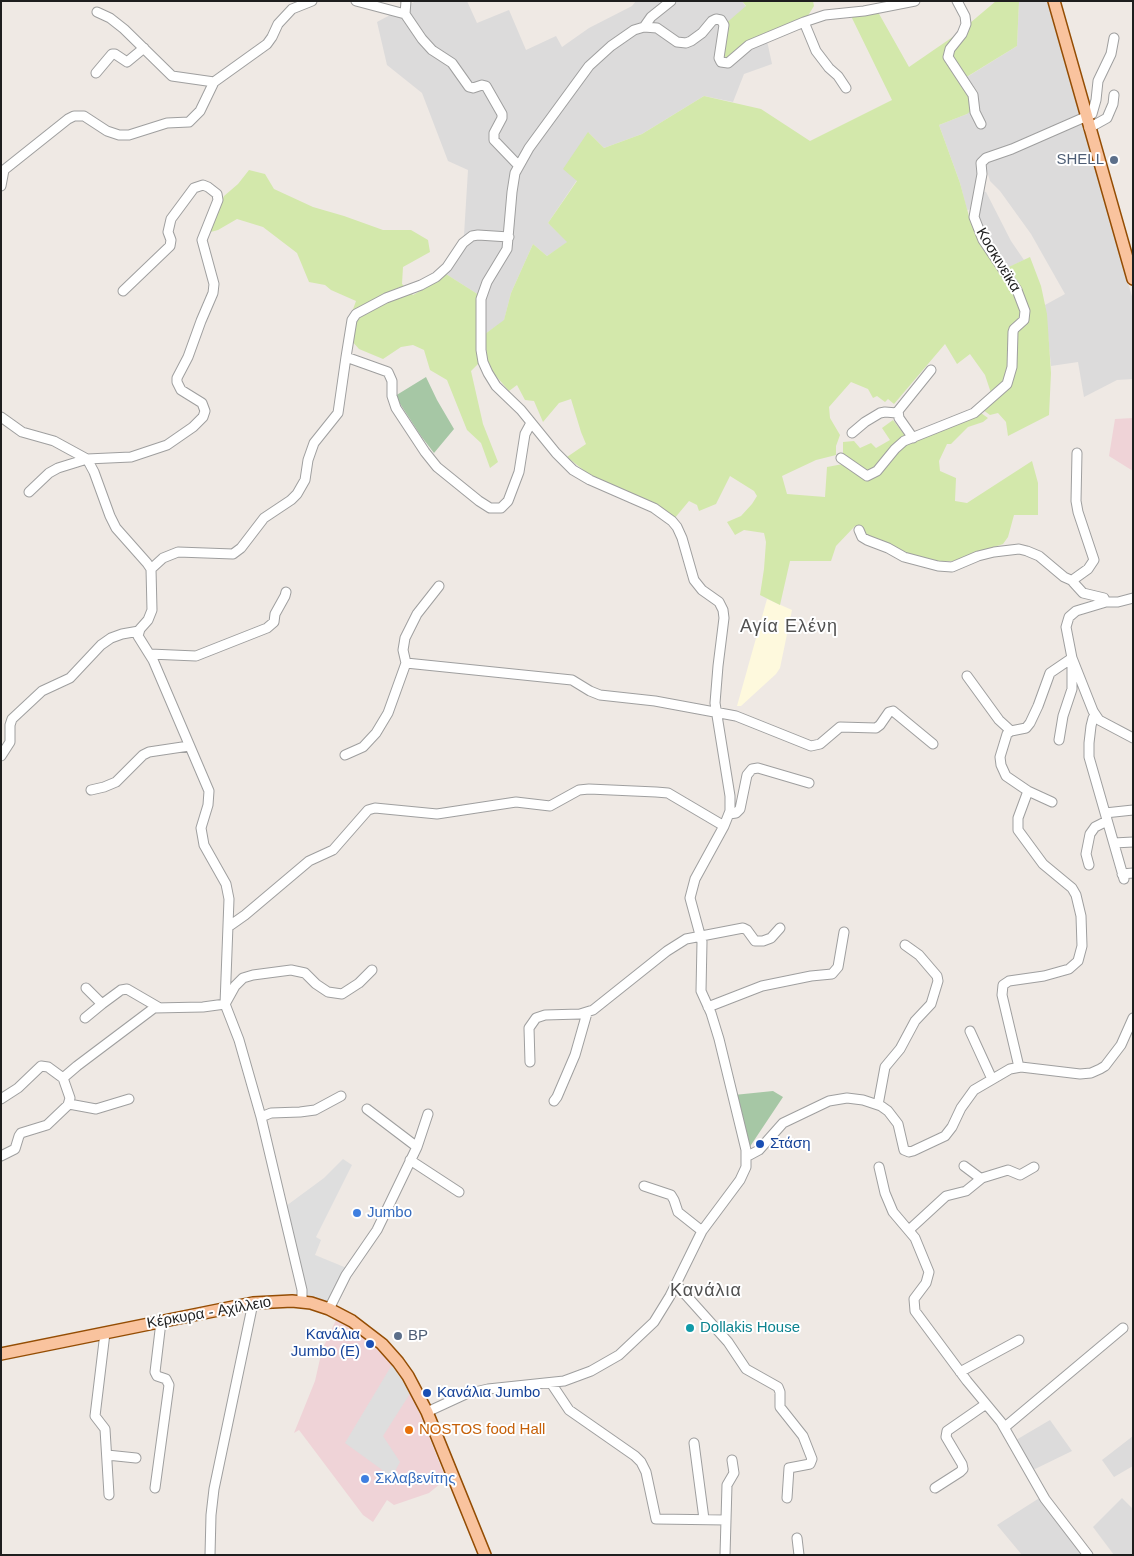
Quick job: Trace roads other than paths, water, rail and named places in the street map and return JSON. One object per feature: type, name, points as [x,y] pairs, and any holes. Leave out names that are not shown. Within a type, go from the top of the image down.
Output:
[{"type":"main road","points":[[1054,1],[1133,279]]},
{"type":"main road","name":"Κέρκυρα - Αχίλλειο","points":[[1,1354],[253,1303],[283,1300],[302,1302],[329,1309],[362,1328],[385,1347],[408,1376],[427,1412],[485,1555]]},
{"type":"street","points":[[1,186],[3,169],[74,116],[84,116],[107,131],[119,135],[129,135],[167,123],[189,122],[200,111],[214,82],[267,44],[278,24],[292,9],[312,1]]},
{"type":"street","points":[[356,1],[405,14]]},
{"type":"street","points":[[406,1],[405,14],[432,50],[452,63],[469,87],[473,88],[482,85],[487,88],[502,114],[494,134],[494,140],[518,165]]},
{"type":"street","points":[[644,26],[650,17],[671,1]]},
{"type":"street","points":[[427,1412],[461,1396],[488,1389],[564,1381],[591,1371],[619,1355],[654,1322],[676,1284],[702,1231],[743,1175],[746,1166],[746,1157],[721,1047],[714,1020],[703,998],[700,987],[703,953],[702,936],[690,894],[697,874],[729,814],[730,796],[716,712],[716,685],[724,614],[719,602],[705,592],[694,580],[684,544],[677,527],[669,518],[654,508],[577,473],[561,459],[521,410],[493,381],[485,368],[480,330],[482,292],[491,274],[506,253],[509,237],[512,185],[518,165],[589,66],[611,46],[634,30],[644,26],[657,28],[677,42],[686,43],[702,33],[712,21],[716,19],[721,20],[724,25],[719,58],[725,64],[731,62],[749,45],[804,22],[826,15],[875,10],[915,1]]},
{"type":"street","points":[[957,1],[965,16],[966,24],[962,34],[950,49],[948,57],[973,95],[975,112],[981,124]]},
{"type":"street","points":[[97,12],[110,18],[172,76],[214,82]]},
{"type":"street","points":[[804,22],[816,51],[846,88]]},
{"type":"street","points":[[1088,123],[1094,111],[1098,81],[1111,54],[1114,38]]},
{"type":"street","points":[[96,73],[112,54],[116,54],[127,62],[144,48]]},
{"type":"street","points":[[1088,123],[1107,118],[1114,96]]},
{"type":"street","name":"Κοσκινεϊκα","points":[[840,458],[867,476],[877,471],[904,441],[974,414],[1007,384],[1010,377],[1014,329],[1026,316],[1017,290],[983,240],[974,217],[982,174],[982,160],[1088,123]]},
{"type":"street","points":[[29,492],[53,470],[86,459],[131,457],[167,445],[193,428],[204,414],[205,407],[202,403],[181,390],[177,382],[214,292],[214,284],[202,240],[218,200],[217,194],[203,185],[194,188],[171,220],[168,232],[171,240],[170,246],[123,291]]},
{"type":"street","points":[[151,569],[163,558],[178,552],[233,554],[241,548],[264,518],[297,494],[305,480],[308,460],[314,443],[338,413],[352,320],[356,314],[386,298],[424,284],[436,277],[445,270],[463,242],[472,236],[509,237]]},
{"type":"street","points":[[346,357],[388,372],[392,381],[392,396],[396,408],[425,452],[437,467],[490,508],[501,508],[508,501],[520,470],[526,432],[531,423]]},
{"type":"street","points":[[897,413],[931,370]]},
{"type":"street","points":[[852,433],[880,413],[897,413]]},
{"type":"street","points":[[897,413],[913,438]]},
{"type":"street","points":[[1,417],[22,432],[54,441],[86,459],[94,472],[116,528],[151,569],[152,610],[148,620],[139,631],[139,638],[150,654],[209,791],[208,805],[201,828],[204,845],[226,884],[229,899],[224,990],[225,1004],[239,1040],[261,1117],[302,1290],[302,1302]]},
{"type":"street","points":[[1073,580],[1092,566],[1094,560],[1078,512],[1076,493],[1077,454]]},
{"type":"street","points":[[859,530],[862,537],[866,540],[888,548],[904,558],[938,566],[952,567],[978,556],[994,552],[1027,551],[1038,556],[1064,577],[1073,580],[1074,584],[1083,593],[1104,598],[1106,602]]},
{"type":"street","points":[[345,755],[363,748],[376,733],[388,713],[406,663],[403,650],[405,638],[417,614],[439,586]]},
{"type":"street","points":[[150,654],[196,656],[268,628],[274,622],[275,614],[286,592]]},
{"type":"street","points":[[1059,740],[1063,716],[1072,690],[1072,658],[1066,627],[1069,617],[1076,611],[1106,602],[1118,602],[1133,598]]},
{"type":"street","points":[[1,756],[10,742],[12,719],[42,691],[70,678],[101,644],[122,634],[139,631]]},
{"type":"street","points":[[1072,658],[1096,716],[1101,722],[1133,738]]},
{"type":"street","points":[[1052,802],[1028,791],[1006,776],[1000,765],[1000,757],[1005,738],[1011,731],[1024,729],[1029,725],[1050,673],[1072,658]]},
{"type":"street","points":[[406,663],[563,678],[579,683],[600,695],[654,701],[750,720],[811,746],[820,744],[838,728],[876,728],[889,712],[893,711],[933,744]]},
{"type":"street","points":[[967,676],[993,713],[1011,731]]},
{"type":"street","points":[[1096,716],[1093,718],[1091,726],[1088,750],[1092,771],[1123,877],[1133,873]]},
{"type":"street","points":[[91,790],[116,782],[146,754],[189,746]]},
{"type":"street","points":[[729,814],[736,813],[740,808],[747,775],[752,769],[758,768],[809,783]]},
{"type":"street","points":[[228,926],[245,915],[309,861],[333,850],[368,810],[375,808],[437,814],[516,802],[550,806],[579,790],[656,792],[668,793],[724,826]]},
{"type":"street","points":[[1019,1066],[1002,995],[1004,983],[1044,976],[1073,967],[1080,959],[1082,941],[1081,910],[1076,895],[1072,888],[1043,864],[1017,827],[1019,814],[1028,791]]},
{"type":"street","points":[[1088,865],[1086,854],[1090,834],[1095,827],[1106,817],[1133,810]]},
{"type":"street","points":[[1114,843],[1133,842]]},
{"type":"street","points":[[530,1062],[529,1028],[533,1020],[544,1015],[587,1013],[666,951],[686,939],[743,928],[755,941],[763,941],[771,938],[780,928]]},
{"type":"street","points":[[708,1007],[762,986],[811,976],[832,974],[838,967],[844,932]]},
{"type":"street","points":[[878,1105],[885,1067],[900,1049],[915,1021],[931,1004],[937,984],[938,978],[935,974],[917,953],[905,945]]},
{"type":"street","points":[[225,1004],[235,986],[243,978],[252,975],[298,970],[308,975],[320,988],[338,995],[350,990],[372,970]]},
{"type":"street","points":[[86,988],[102,1004]]},
{"type":"street","points":[[85,1018],[121,990],[127,989],[158,1007]]},
{"type":"street","points":[[63,1078],[154,1008],[203,1007],[225,1004]]},
{"type":"street","points":[[554,1100],[575,1055],[587,1013]]},
{"type":"street","points":[[746,1157],[760,1150],[783,1123],[838,1098],[854,1098],[878,1105],[888,1111],[898,1124],[904,1150],[913,1151],[945,1136],[970,1094],[1007,1071],[1019,1066],[1075,1074],[1091,1073],[1105,1066],[1121,1045],[1133,1018]]},
{"type":"street","points":[[970,1031],[992,1079]]},
{"type":"street","points":[[1,1099],[18,1088],[41,1066],[48,1067],[63,1078],[70,1098],[69,1104],[46,1125],[21,1133],[15,1150],[1,1156]]},
{"type":"street","points":[[261,1117],[271,1113],[315,1110],[340,1096]]},
{"type":"street","points":[[69,1104],[96,1109],[129,1099]]},
{"type":"street","points":[[367,1109],[416,1148]]},
{"type":"street","points":[[329,1309],[346,1275],[376,1230],[416,1148],[428,1114]]},
{"type":"street","points":[[410,1160],[459,1192]]},
{"type":"street","points":[[964,1166],[980,1178]]},
{"type":"street","points":[[879,1167],[885,1193],[893,1212],[916,1241],[929,1272],[926,1282],[914,1299],[916,1312],[948,1353],[960,1372],[1004,1427],[1046,1499],[1088,1555]]},
{"type":"street","points":[[909,1230],[946,1196],[966,1191],[980,1178],[1008,1170],[1021,1175],[1034,1167]]},
{"type":"street","points":[[644,1186],[671,1195],[678,1212],[702,1231]]},
{"type":"street","points":[[676,1284],[728,1342],[746,1369],[777,1386],[780,1407],[803,1436],[812,1459],[808,1464],[789,1468],[787,1498]]},
{"type":"street","points":[[210,1555],[211,1515],[216,1479],[253,1303]]},
{"type":"street","points":[[154,1488],[169,1385],[166,1379],[158,1376],[155,1372],[161,1322]]},
{"type":"street","points":[[1004,1427],[1123,1328]]},
{"type":"street","points":[[105,1333],[95,1416],[105,1426],[109,1494]]},
{"type":"street","points":[[960,1372],[1019,1340]]},
{"type":"street","points":[[551,1383],[569,1410],[630,1452],[641,1462],[646,1472],[656,1519],[726,1520]]},
{"type":"street","points":[[936,1488],[963,1469],[946,1436],[947,1431],[986,1404]]},
{"type":"street","points":[[694,1443],[704,1519]]},
{"type":"street","points":[[107,1455],[136,1458]]},
{"type":"street","points":[[726,1555],[727,1486],[734,1473],[732,1460]]},
{"type":"street","points":[[797,1538],[799,1555]]},
{"type":"place","name":"SHELL","points":[[1114,160]]},
{"type":"place","name":"Στάση","points":[[760,1144]]},
{"type":"place","name":"Jumbo","points":[[357,1213]]},
{"type":"place","name":"Dollakis House","points":[[690,1328]]},
{"type":"place","name":"BP","points":[[398,1336]]},
{"type":"place","name":"Κανάλια Jumbo (E)","points":[[370,1344]]},
{"type":"place","name":"Κανάλια Jumbo","points":[[427,1393]]},
{"type":"place","name":"NOSTOS food Hall","points":[[409,1430]]},
{"type":"place","name":"Σκλαβενίτης","points":[[365,1479]]},
{"type":"district","name":"Αγία Ελένη","points":[[789,627]]},
{"type":"district","name":"Κανάλια","points":[[706,1291]]}]
